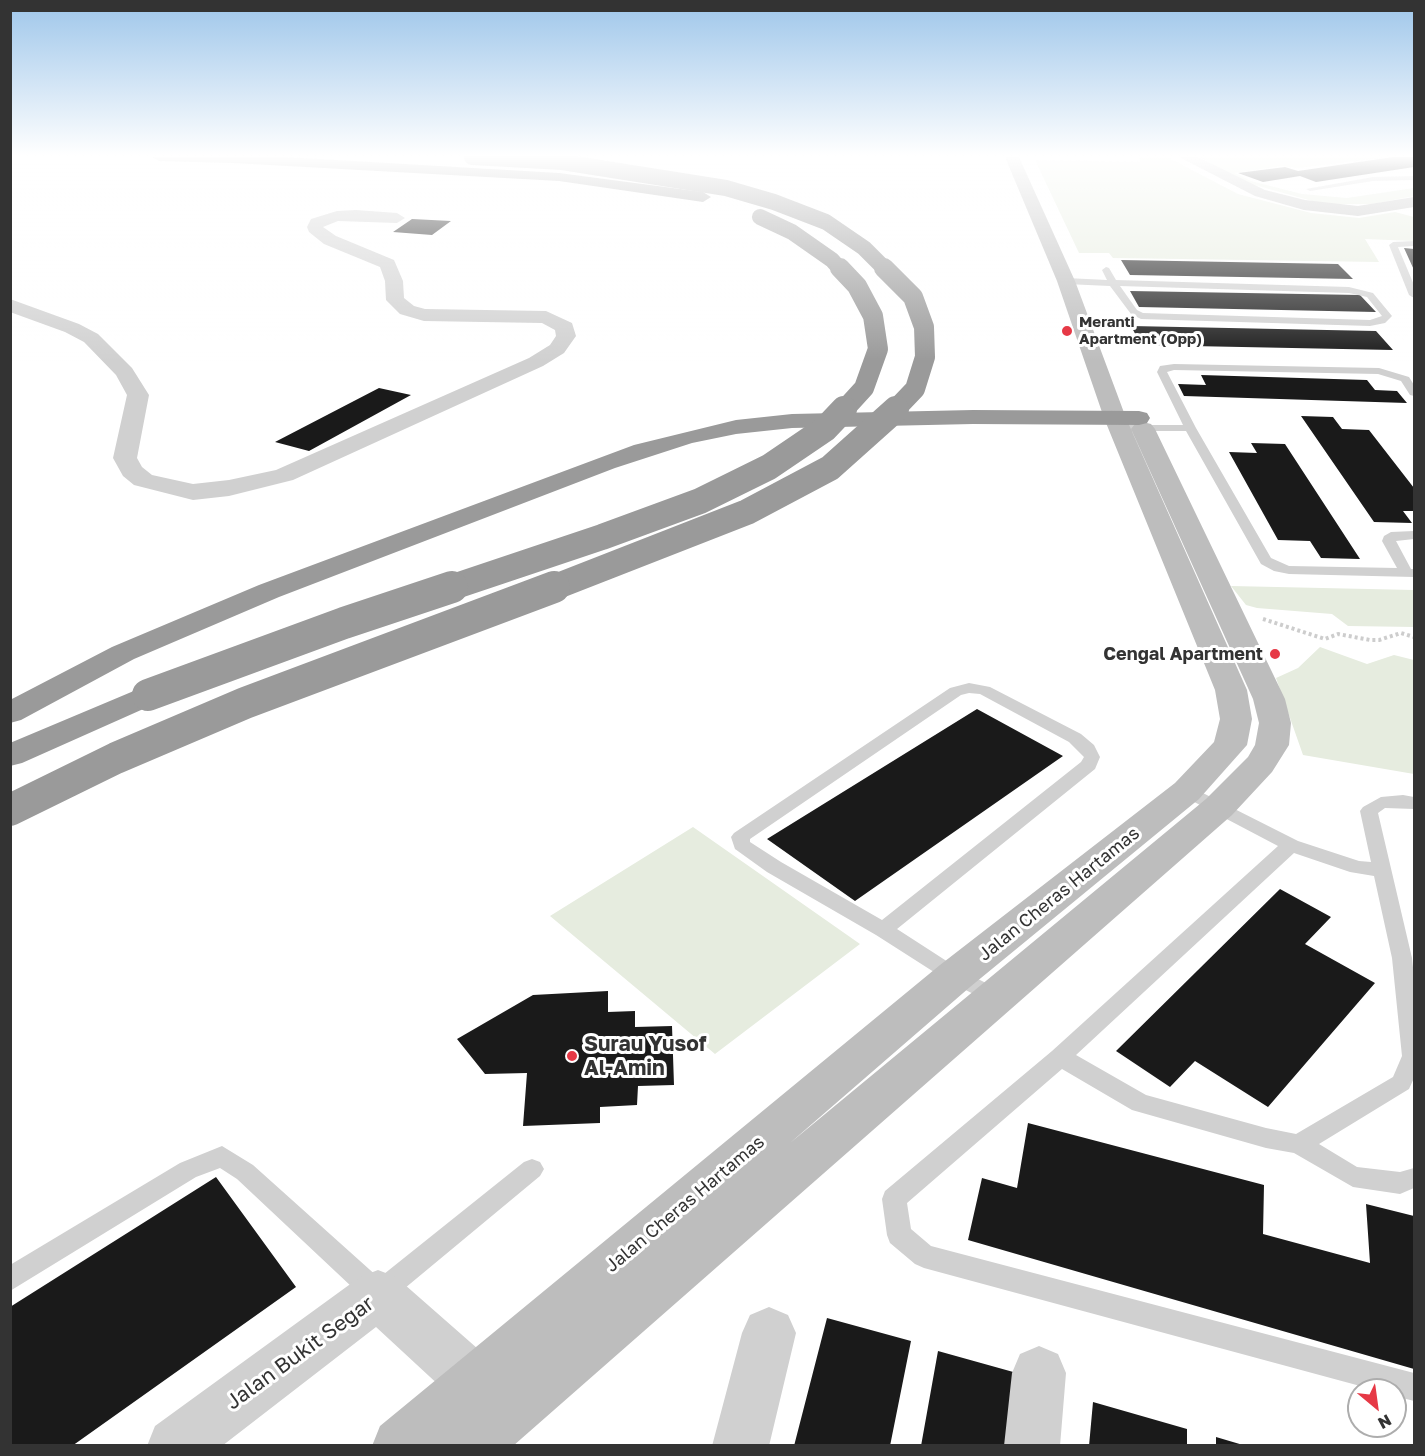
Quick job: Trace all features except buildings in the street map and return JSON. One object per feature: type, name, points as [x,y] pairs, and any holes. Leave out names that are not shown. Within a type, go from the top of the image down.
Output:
[{"type":"highway","points":[[10,756],[148,695],[344,623],[602,537],[700,501],[769,467],[825,429],[864,388],[878,350],[873,316],[857,286],[831,260],[792,232],[777,225]]},
{"type":"highway","points":[[10,810],[116,758],[245,704],[645,553],[747,512],[830,468],[878,427],[915,389],[925,357],[924,327],[913,297],[864,248],[830,225]]},
{"type":"highway","points":[[10,713],[123,653],[269,591],[606,463],[688,437],[736,427],[792,421],[973,417],[1129,418]]},
{"type":"street","points":[[10,305],[52,320],[91,338],[125,372],[138,395],[125,458],[132,471],[143,480],[166,488],[193,492],[229,488],[284,474],[515,372],[557,349],[566,336],[565,327],[546,317],[434,316],[407,310],[394,300],[394,281],[387,264],[330,240],[317,232],[316,225]]},
{"type":"street","name":"Jalan Cheras Hartamas","points":[[1049,225],[1074,281],[1129,418],[1231,690],[1236,719],[1230,745],[1203,799]]},
{"type":"street","name":"Jalan Cheras Hartamas","points":[[1074,281],[1117,365]]},
{"type":"street","name":"Jalan Cheras Hartamas","points":[[400,1446],[475,1382],[975,986],[1203,799],[1260,764],[1272,745],[1275,723],[1269,699],[1228,607],[1129,418]]},
{"type":"street","name":"Jalan Cheras Hartamas","points":[[468,1446],[975,986]]},
{"type":"street","name":"Jalan Bukit Segar","points":[[175,1446],[378,1294],[475,1382]]},
{"type":"street","points":[[740,1446],[769,1333]]},
{"type":"street","points":[[1032,1446],[1039,1373]]},
{"type":"lane","points":[[1414,244],[1393,245],[1414,295]]},
{"type":"lane","points":[[1074,281],[1113,282],[1349,290],[1370,295],[1387,316],[1382,321],[1370,323],[1153,317],[1134,312],[1113,282],[1106,270]]},
{"type":"lane","points":[[1410,573],[1289,570],[1266,561],[1187,423],[1162,372],[1164,368],[1379,371],[1405,379],[1414,393]]},
{"type":"lane","points":[[1129,418],[1187,423]]},
{"type":"lane","points":[[1410,573],[1389,541],[1391,536],[1414,535]]},
{"type":"lane","points":[[884,930],[1089,765],[1092,757],[1088,749],[1075,738],[984,690],[969,688],[956,691],[740,837],[742,845],[774,867],[884,930],[975,986]]},
{"type":"lane","points":[[1203,799],[1291,845],[1357,867],[1380,870]]},
{"type":"lane","points":[[1299,1144],[1401,1083],[1414,1057],[1402,958],[1380,870],[1369,811],[1381,803],[1403,801],[1414,803]]},
{"type":"lane","points":[[1291,845],[1060,1057],[894,1199],[899,1235],[924,1256],[1414,1387]]},
{"type":"lane","points":[[1060,1057],[1140,1103],[1266,1138],[1299,1144],[1353,1177],[1400,1184],[1414,1178]]},
{"type":"lane","points":[[10,1279],[188,1170],[222,1156],[245,1172],[378,1294],[531,1168]]},
{"type":"path","points":[[1228,607],[1317,639],[1325,639],[1338,634],[1371,640],[1379,640],[1401,633],[1414,637]]},
{"type":"shaded area","points":[[1066,225],[1414,225],[1414,241],[1365,239],[1379,262],[1113,258],[1109,253],[1079,253]]},
{"type":"shaded area","points":[[1231,586],[1414,590],[1414,627],[1348,626],[1332,614],[1257,608],[1246,605]]},
{"type":"shaded area","points":[[1320,647],[1367,664],[1394,655],[1414,660],[1414,774],[1303,755],[1276,678],[1298,668]]},
{"type":"shaded area","points":[[693,827],[860,944],[715,1054],[550,916]]},
{"type":"place","name":"Meranti Apartment (Opp)","points":[[1067,331]]},
{"type":"place","name":"Cengal Apartment","points":[[1275,654]]},
{"type":"place","name":"Surau Yusof Al-Amin","points":[[572,1056]]}]
